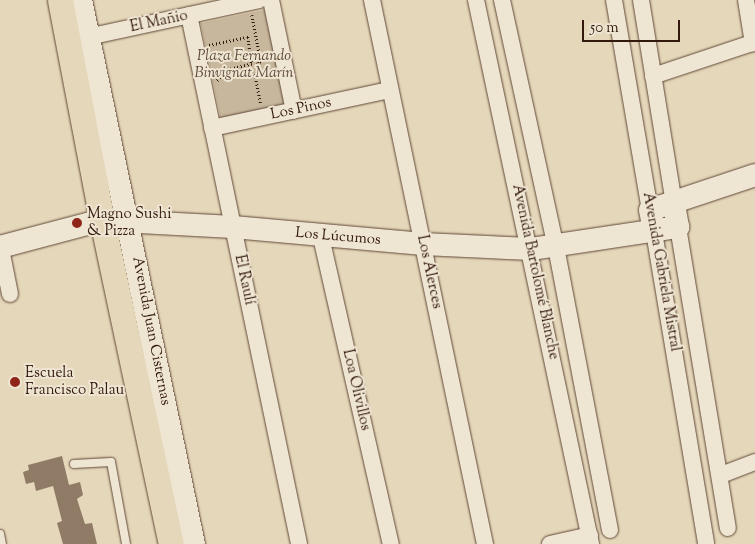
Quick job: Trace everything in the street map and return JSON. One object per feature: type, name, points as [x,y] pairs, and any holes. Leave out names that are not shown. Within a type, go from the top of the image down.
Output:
[{"type":"main road","name":"Avenida Juan Cisternas","points":[[60,0],[102,220],[171,544]]},
{"type":"street","name":"Avenida Juan Cisternas","points":[[81,0],[194,544]]},
{"type":"street","points":[[271,0],[294,110]]},
{"type":"street","name":"Los Alerces","points":[[372,0],[389,90],[485,544]]},
{"type":"street","name":"Avenida Bartolomé Blanche","points":[[476,0],[531,248],[590,540]]},
{"type":"street","name":"Avenida Bartolomé Blanche","points":[[502,0],[556,247],[610,530]]},
{"type":"street","name":"Avenida Gabriela Mistral","points":[[614,0],[706,544]]},
{"type":"street","name":"Avenida Gabriela Mistral","points":[[640,0],[721,475],[728,528]]},
{"type":"street","points":[[653,76],[754,43],[746,0]]},
{"type":"street","name":"El Mañio","points":[[88,37],[254,1]]},
{"type":"street","name":"El Raulí","points":[[189,15],[299,544]]},
{"type":"street","name":"Los Pinos","points":[[212,128],[389,90]]},
{"type":"street","points":[[650,210],[674,204],[755,175]]},
{"type":"street","name":"Los Lúcumos","points":[[0,246],[102,220],[233,227],[321,237],[423,244],[531,248],[556,247],[678,227]]},
{"type":"street","name":"Loa Olivillos","points":[[321,237],[391,544]]},
{"type":"street","points":[[0,246],[10,294]]},
{"type":"street","points":[[721,475],[755,462]]},
{"type":"street","points":[[550,544],[590,540]]},
{"type":"lane","points":[[74,464],[111,462],[126,544]]},
{"type":"lane","points":[[0,534],[2,544]]},
{"type":"path","points":[[254,1],[260,72],[255,74],[264,117]]},
{"type":"path","points":[[196,47],[248,37],[252,64],[224,72],[206,99]]},
{"type":"path","points":[[251,54],[259,52]]},
{"type":"green space","name":"Plaza Fernando Binvignat Marín","points":[[268,9],[288,105],[221,119],[201,23]]},
{"type":"building","points":[[62,456],[69,485],[80,482],[83,495],[77,499],[85,524],[92,523],[97,544],[63,544],[57,523],[62,521],[53,486],[36,491],[34,482],[26,484],[23,472],[29,470],[28,465]]},
{"type":"place","name":"Magno Sushi & Pizza","points":[[77,223]]},
{"type":"place","name":"Escuela Francisco Palau","points":[[15,382]]}]
